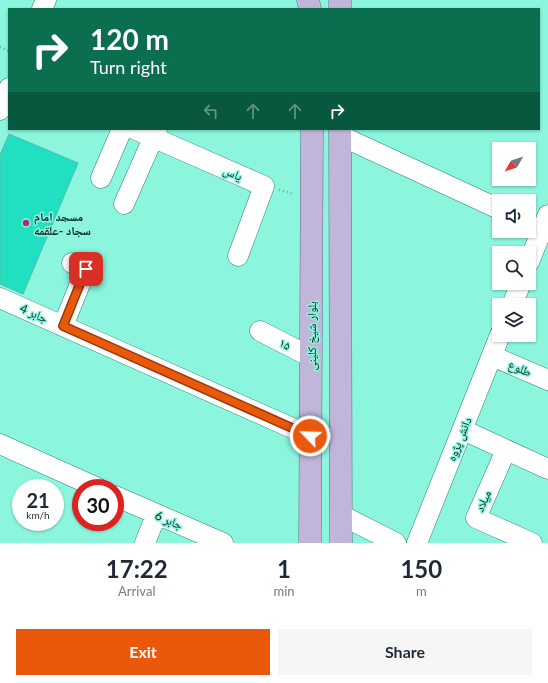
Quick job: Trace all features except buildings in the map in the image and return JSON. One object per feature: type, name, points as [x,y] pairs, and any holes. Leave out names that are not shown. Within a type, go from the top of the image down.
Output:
[{"type":"main road","name":"بلوار شیخ کلینی","points":[[310,543],[312,130]]},
{"type":"main road","points":[[321,130],[340,132],[341,543]]},
{"type":"street","points":[[0,110],[8,90]]},
{"type":"street","points":[[101,178],[122,130]]},
{"type":"street","name":"یاس","points":[[139,130],[155,133],[264,186]]},
{"type":"street","points":[[340,132],[492,206]]},
{"type":"street","points":[[124,204],[155,133]]},
{"type":"street","points":[[238,256],[264,186]]},
{"type":"street","points":[[533,246],[540,222]]},
{"type":"street","points":[[63,326],[86,269],[72,262]]},
{"type":"street","name":"جابر 4","points":[[0,298],[310,436]]},
{"type":"street","name":"۱۵","points":[[260,331],[311,356]]},
{"type":"street","name":"دانش پژوه","points":[[417,543],[497,342]]},
{"type":"street","name":"طلوع","points":[[492,356],[548,380]]},
{"type":"street","points":[[463,430],[548,469]]},
{"type":"street","points":[[0,444],[78,479]]},
{"type":"street","name":"میلاد","points":[[506,450],[476,518],[532,543]]},
{"type":"street","name":"جابر 6","points":[[124,500],[222,543]]},
{"type":"street","points":[[145,543],[156,515]]},
{"type":"street","points":[[341,515],[396,543]]},
{"type":"path","points":[[264,186],[312,199]]},
{"type":"place","name":"مسجد امام سجاد -علقمه","points":[[26,223]]},
{"type":"route","points":[[86,269],[63,326],[310,436]]}]
